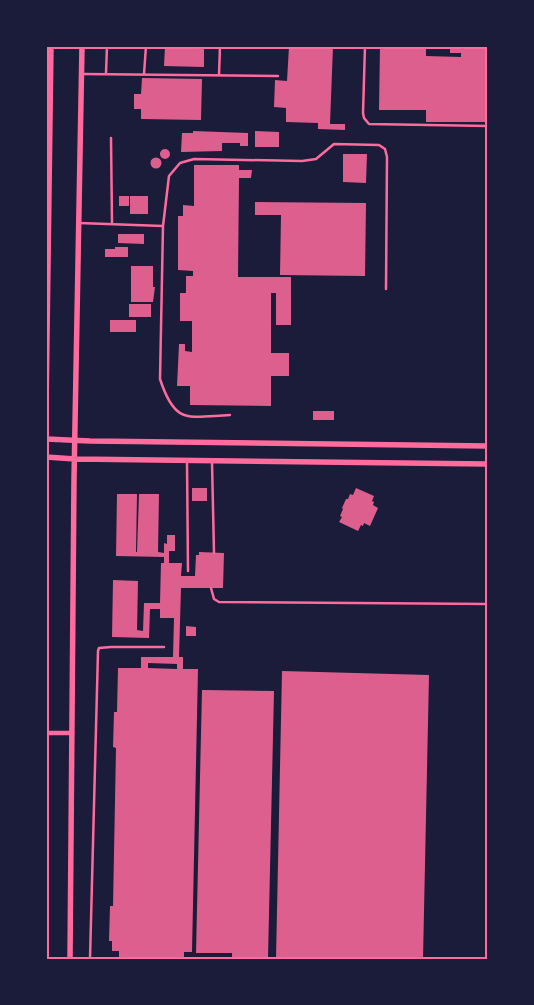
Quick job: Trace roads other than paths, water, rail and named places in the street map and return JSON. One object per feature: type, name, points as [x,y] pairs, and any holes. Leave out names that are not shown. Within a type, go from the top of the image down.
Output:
[{"type":"street","points":[[46,409],[51,46]]},
{"type":"street","points":[[70,959],[71,733],[82,46]]},
{"type":"street","points":[[46,439],[488,446]]},
{"type":"street","points":[[46,457],[75,459],[488,464]]},
{"type":"street","points":[[46,733],[71,733]]},
{"type":"lane","points":[[106,73],[107,46]]},
{"type":"lane","points":[[144,74],[146,46]]},
{"type":"lane","points":[[218,75],[220,46]]},
{"type":"lane","points":[[365,46],[363,113],[367,122],[374,124],[488,126]]},
{"type":"lane","points":[[81,74],[278,76]]},
{"type":"lane","points":[[111,138],[112,223]]},
{"type":"lane","points":[[230,415],[190,416],[177,413],[166,398],[160,379],[163,226],[168,176],[180,164],[194,160],[309,160],[316,159],[334,144],[380,145],[385,149],[387,157],[386,290]]},
{"type":"lane","points":[[79,223],[163,226]]},
{"type":"lane","points":[[187,460],[188,571]]},
{"type":"lane","points":[[212,461],[214,553]]},
{"type":"lane","points":[[211,588],[214,598],[219,602],[488,604]]},
{"type":"lane","points":[[90,959],[98,651],[100,648],[111,646],[164,647]]}]
